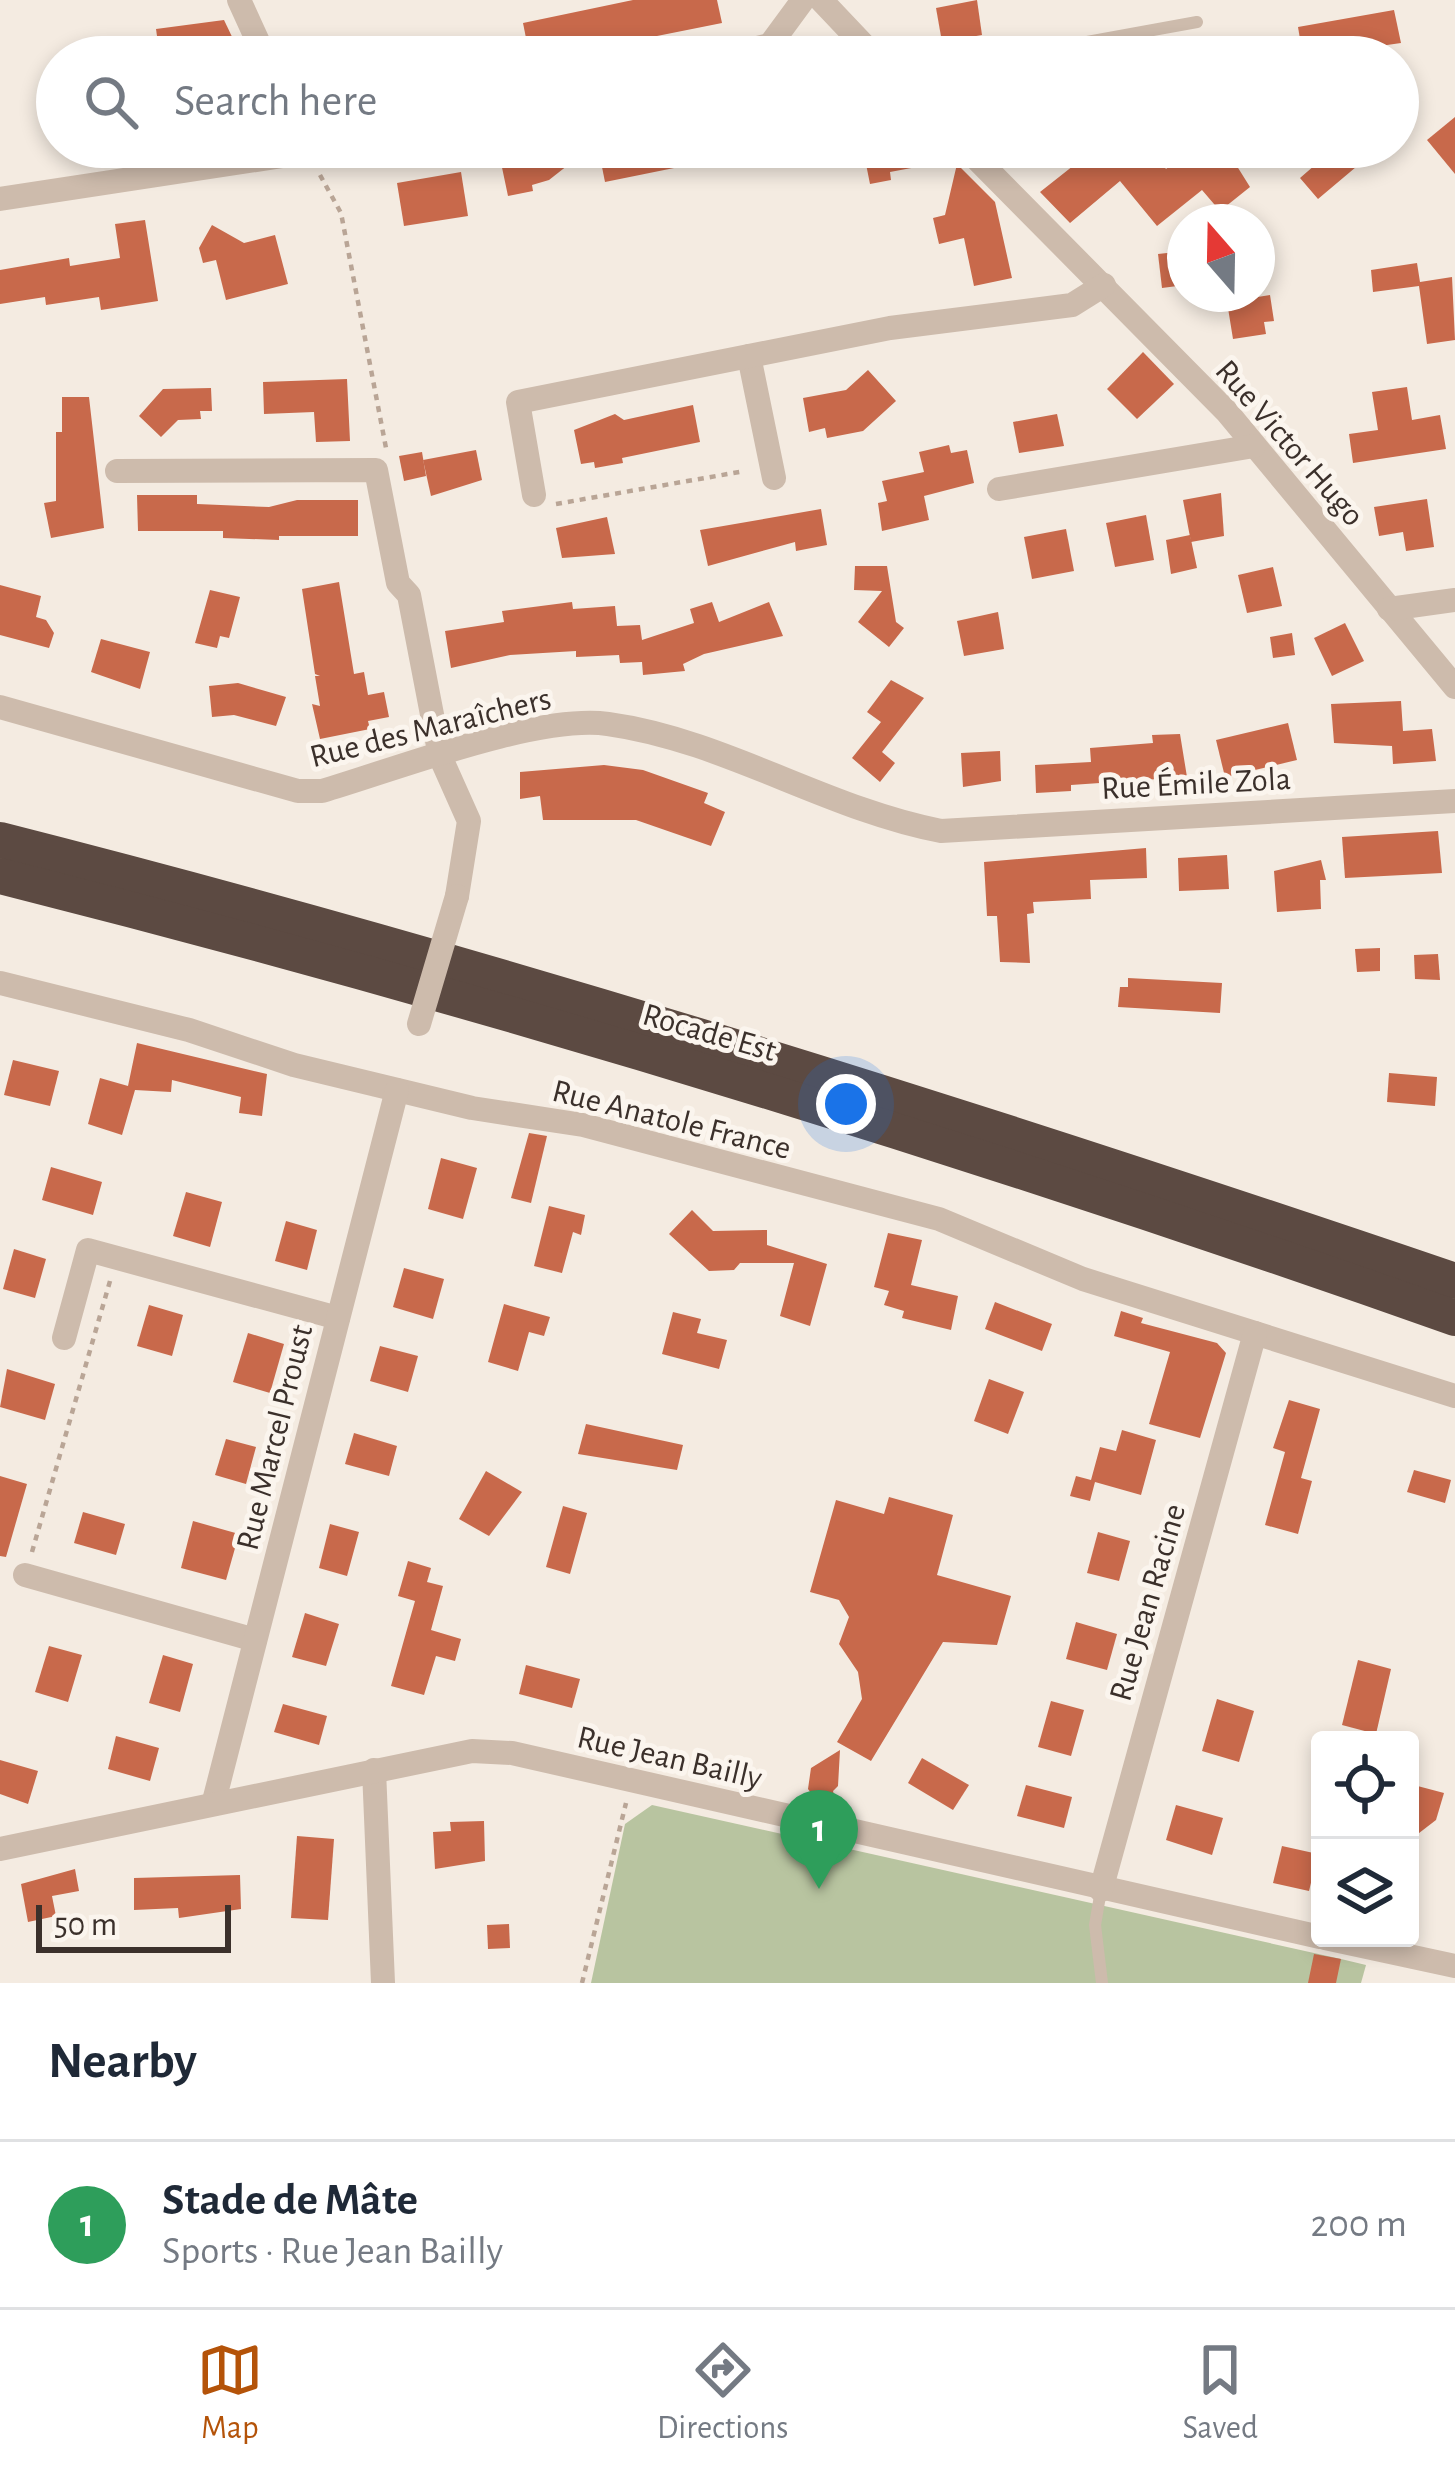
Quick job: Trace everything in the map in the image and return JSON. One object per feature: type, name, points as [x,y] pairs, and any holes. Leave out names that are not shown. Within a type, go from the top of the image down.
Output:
[{"type":"highway","name":"Rocade Est","points":[[0,840],[215,895],[569,996],[1093,1158],[1455,1281]]},
{"type":"highway","name":"Rocade Est","points":[[0,876],[720,1073],[1113,1197],[1455,1318]]},
{"type":"street","points":[[238,0],[255,36]]},
{"type":"street","points":[[776,36],[802,0]]},
{"type":"street","points":[[821,0],[855,36]]},
{"type":"street","points":[[0,200],[200,168]]},
{"type":"street","name":"Rue Victor Hugo","points":[[986,168],[1255,446],[1455,687]]},
{"type":"street","points":[[534,495],[518,402],[890,328],[1072,305],[1104,285]]},
{"type":"street","points":[[749,356],[773,472]]},
{"type":"street","points":[[999,489],[1255,446]]},
{"type":"street","points":[[117,471],[383,469],[398,583],[409,595],[440,756],[469,820],[457,896],[419,1024]]},
{"type":"street","points":[[1389,609],[1455,600]]},
{"type":"street","name":"Rue des Maraîchers","points":[[0,707],[298,791],[322,791],[549,728],[604,723],[677,740],[875,815],[941,831]]},
{"type":"street","name":"Rue Émile Zola","points":[[941,831],[1455,800]]},
{"type":"street","name":"Rue Anatole France","points":[[0,983],[397,1090],[472,1108],[583,1125],[939,1219],[1083,1279],[1455,1396]]},
{"type":"street","name":"Rue Marcel Proust","points":[[214,1801],[397,1090]]},
{"type":"street","points":[[64,1338],[88,1250],[338,1318]]},
{"type":"street","name":"Rue Jean Racine","points":[[1100,1890],[1255,1333]]},
{"type":"street","points":[[25,1575],[255,1640]]},
{"type":"street","name":"Rue Jean Bailly","points":[[0,1849],[472,1751],[512,1753],[1311,1934]]},
{"type":"street","points":[[374,1770],[383,1983]]},
{"type":"street","name":"Rue Jean Bailly","points":[[1369,1947],[1455,1966]]},
{"type":"lane","points":[[1120,36],[1197,22]]},
{"type":"lane","points":[[1100,1890],[1095,1959],[1102,1983]]},
{"type":"path","points":[[316,168],[340,214],[383,469]]},
{"type":"path","points":[[534,495],[561,506],[773,472]]},
{"type":"path","points":[[25,1575],[116,1258]]},
{"type":"path","points":[[582,1983],[632,1780]]},
{"type":"green space","points":[[652,1805],[1366,1965],[1361,1983],[591,1983],[625,1824]]},
{"type":"building","points":[[633,0],[717,0],[722,23],[657,36],[526,36],[523,23]]},
{"type":"building","points":[[977,0],[982,35],[941,36],[936,8]]},
{"type":"building","points":[[1394,10],[1400,36],[1300,36],[1298,27]]},
{"type":"building","points":[[224,20],[232,36],[157,36],[156,29]]},
{"type":"building","points":[[1455,117],[1455,174],[1427,140]]},
{"type":"building","points":[[502,168],[564,168],[532,185],[533,191],[508,196]]},
{"type":"building","points":[[602,168],[674,168],[605,182]]},
{"type":"building","points":[[867,168],[911,168],[890,172],[891,180],[870,184]]},
{"type":"building","points":[[956,168],[961,168],[995,202],[1012,278],[974,286],[964,238],[939,244],[933,218],[945,215]]},
{"type":"building","points":[[1070,168],[1238,168],[1250,187],[1229,204],[1214,204],[1202,190],[1184,204],[1167,204],[1167,218],[1157,226],[1120,181],[1070,223],[1040,192]]},
{"type":"building","points":[[1312,168],[1355,168],[1318,199],[1300,178]]},
{"type":"building","points":[[461,172],[468,216],[404,226],[397,183]]},
{"type":"building","points":[[145,220],[158,301],[101,310],[99,297],[46,305],[45,297],[0,304],[0,270],[69,258],[70,266],[120,258],[115,224]]},
{"type":"building","points":[[212,225],[244,243],[275,235],[288,284],[226,300],[216,260],[203,263],[199,248]]},
{"type":"building","points":[[1167,253],[1167,287],[1162,288],[1158,254]]},
{"type":"building","points":[[1417,263],[1420,282],[1452,277],[1455,340],[1427,344],[1419,286],[1373,292],[1371,270]]},
{"type":"building","points":[[1229,312],[1273,312],[1274,321],[1264,322],[1266,334],[1233,339]]},
{"type":"building","points":[[1143,352],[1174,384],[1137,419],[1107,389]]},
{"type":"building","points":[[868,370],[896,401],[863,431],[827,438],[825,428],[809,432],[803,398],[846,390]]},
{"type":"building","points":[[347,379],[350,441],[316,442],[314,412],[264,414],[263,382]]},
{"type":"building","points":[[1407,387],[1412,420],[1440,415],[1446,449],[1353,463],[1349,434],[1378,430],[1372,392]]},
{"type":"building","points":[[211,388],[212,411],[200,411],[201,419],[178,420],[161,437],[139,416],[163,389]]},
{"type":"building","points":[[62,397],[89,397],[104,528],[51,538],[44,503],[56,501],[56,432],[62,432]]},
{"type":"building","points":[[693,405],[700,442],[622,458],[623,463],[595,468],[594,462],[581,464],[574,430],[615,414],[624,420]]},
{"type":"building","points":[[1057,414],[1064,446],[1019,453],[1013,422]]},
{"type":"building","points":[[949,445],[951,453],[967,450],[974,483],[924,496],[929,520],[882,531],[878,503],[887,501],[882,481],[924,472],[919,452]]},
{"type":"building","points":[[476,450],[482,480],[431,496],[423,460]]},
{"type":"building","points":[[422,452],[426,476],[404,481],[399,456]]},
{"type":"building","points":[[1221,493],[1224,536],[1191,542],[1183,500]]},
{"type":"building","points":[[137,495],[197,495],[197,504],[269,507],[297,500],[358,500],[358,536],[279,536],[279,540],[223,538],[223,531],[138,531]]},
{"type":"building","points":[[1427,499],[1434,547],[1406,551],[1403,532],[1379,536],[1374,507]]},
{"type":"building","points":[[821,509],[827,545],[796,551],[795,542],[708,566],[700,530]]},
{"type":"building","points":[[1146,515],[1154,560],[1115,567],[1106,523]]},
{"type":"building","points":[[607,517],[615,554],[562,558],[556,528]]},
{"type":"building","points":[[1066,529],[1074,571],[1032,579],[1024,537]]},
{"type":"building","points":[[1190,535],[1197,568],[1171,574],[1166,540]]},
{"type":"building","points":[[855,566],[887,566],[896,622],[904,628],[889,647],[858,622],[882,591],[854,590]]},
{"type":"building","points":[[1273,567],[1282,606],[1247,613],[1238,575]]},
{"type":"building","points":[[339,582],[354,674],[364,672],[368,695],[384,692],[389,717],[368,721],[370,729],[320,739],[312,704],[320,706],[315,676],[320,676],[315,674],[302,589]]},
{"type":"building","points":[[0,585],[41,596],[36,617],[46,620],[54,633],[49,648],[0,635]]},
{"type":"building","points":[[210,590],[240,597],[229,638],[220,636],[217,648],[195,643]]},
{"type":"building","points":[[572,602],[573,609],[615,606],[617,626],[640,625],[642,640],[694,623],[690,609],[712,602],[719,622],[769,602],[783,636],[704,654],[683,664],[685,671],[643,675],[642,662],[620,663],[619,655],[576,657],[576,651],[510,655],[451,668],[445,631],[504,622],[502,611]]},
{"type":"building","points":[[998,612],[1004,649],[964,656],[957,621]]},
{"type":"building","points":[[1345,623],[1364,661],[1332,676],[1314,638]]},
{"type":"building","points":[[1292,633],[1295,655],[1273,658],[1270,637]]},
{"type":"building","points":[[101,639],[150,652],[140,689],[91,672]]},
{"type":"building","points":[[891,680],[924,698],[882,752],[895,763],[880,782],[852,758],[881,722],[867,712]]},
{"type":"building","points":[[238,683],[286,697],[276,726],[234,715],[212,717],[209,686]]},
{"type":"building","points":[[1401,701],[1403,731],[1432,729],[1436,761],[1393,764],[1392,746],[1334,743],[1331,704]]},
{"type":"building","points":[[1288,723],[1297,760],[1225,777],[1216,740]]},
{"type":"building","points":[[1180,734],[1187,777],[1071,785],[1071,791],[1036,793],[1035,765],[1091,762],[1090,748],[1153,743],[1152,735]]},
{"type":"building","points":[[1000,751],[1001,781],[963,787],[961,753]]},
{"type":"building","points":[[604,765],[643,770],[708,793],[704,803],[725,812],[711,846],[636,820],[543,820],[540,796],[520,799],[520,772]]},
{"type":"building","points":[[1438,831],[1442,873],[1345,878],[1342,837]]},
{"type":"building","points":[[1146,848],[1147,878],[1090,880],[1091,899],[1033,902],[1034,913],[1027,914],[1030,963],[1000,962],[997,916],[987,916],[984,862]]},
{"type":"building","points":[[1227,855],[1229,889],[1179,891],[1178,858]]},
{"type":"building","points":[[1321,860],[1326,880],[1320,880],[1321,909],[1277,912],[1274,871]]},
{"type":"building","points":[[1380,948],[1380,971],[1357,972],[1355,949]]},
{"type":"building","points":[[1438,954],[1440,980],[1415,979],[1414,955]]},
{"type":"building","points":[[1128,978],[1222,983],[1220,1013],[1118,1007],[1120,987],[1128,987]]},
{"type":"building","points":[[137,1043],[267,1074],[262,1116],[239,1113],[241,1097],[172,1080],[171,1092],[135,1090],[122,1135],[88,1124],[100,1078],[128,1086]]},
{"type":"building","points":[[13,1060],[59,1071],[50,1106],[4,1095]]},
{"type":"building","points":[[1389,1073],[1437,1077],[1435,1106],[1387,1102]]},
{"type":"building","points":[[529,1133],[547,1136],[531,1203],[511,1198]]},
{"type":"building","points":[[441,1158],[477,1168],[463,1219],[428,1209]]},
{"type":"building","points":[[51,1167],[102,1182],[93,1215],[42,1200]]},
{"type":"building","points":[[186,1192],[222,1202],[210,1247],[173,1236]]},
{"type":"building","points":[[549,1206],[585,1215],[581,1235],[573,1232],[562,1273],[534,1266]]},
{"type":"building","points":[[692,1210],[713,1231],[767,1230],[767,1245],[827,1264],[810,1326],[780,1316],[794,1263],[740,1263],[734,1270],[709,1271],[669,1234]]},
{"type":"building","points":[[286,1221],[317,1230],[307,1270],[275,1261]]},
{"type":"building","points":[[888,1233],[922,1240],[911,1285],[958,1296],[951,1330],[902,1318],[904,1311],[884,1305],[889,1291],[874,1287]]},
{"type":"building","points":[[14,1249],[46,1259],[35,1298],[3,1289]]},
{"type":"building","points":[[404,1268],[444,1279],[433,1319],[393,1307]]},
{"type":"building","points":[[995,1302],[1052,1324],[1042,1351],[985,1329]]},
{"type":"building","points":[[504,1304],[550,1317],[544,1336],[529,1332],[518,1371],[488,1362]]},
{"type":"building","points":[[149,1305],[183,1315],[172,1356],[137,1346]]},
{"type":"building","points":[[1121,1311],[1143,1318],[1141,1323],[1217,1343],[1226,1353],[1200,1438],[1149,1424],[1170,1352],[1114,1336]]},
{"type":"building","points":[[673,1312],[701,1319],[697,1333],[727,1340],[719,1369],[662,1354]]},
{"type":"building","points":[[248,1333],[284,1344],[270,1393],[233,1382]]},
{"type":"building","points":[[380,1346],[418,1356],[408,1392],[370,1381]]},
{"type":"building","points":[[7,1369],[55,1384],[45,1420],[0,1407]]},
{"type":"building","points":[[989,1379],[1024,1392],[1008,1434],[974,1421]]},
{"type":"building","points":[[1289,1400],[1320,1409],[1301,1478],[1312,1481],[1298,1534],[1265,1525],[1285,1452],[1273,1448]]},
{"type":"building","points":[[586,1424],[683,1445],[677,1470],[578,1454]]},
{"type":"building","points":[[1122,1430],[1156,1440],[1141,1495],[1095,1482],[1090,1501],[1070,1496],[1076,1476],[1091,1480],[1100,1447],[1116,1451]]},
{"type":"building","points":[[354,1433],[397,1446],[389,1476],[345,1464]]},
{"type":"building","points":[[226,1439],[256,1447],[246,1484],[215,1475]]},
{"type":"building","points":[[1414,1470],[1451,1480],[1445,1503],[1407,1492]]},
{"type":"building","points":[[486,1471],[522,1492],[489,1536],[459,1519]]},
{"type":"building","points":[[0,1476],[27,1484],[6,1557],[0,1556]]},
{"type":"building","points":[[889,1497],[953,1515],[937,1575],[1011,1596],[997,1645],[943,1642],[871,1761],[837,1742],[862,1699],[858,1672],[839,1644],[849,1617],[839,1600],[810,1592],[836,1500],[884,1514]]},
{"type":"building","points":[[563,1506],[587,1513],[570,1574],[546,1567]]},
{"type":"building","points":[[83,1512],[125,1524],[116,1555],[74,1543]]},
{"type":"building","points":[[193,1521],[239,1534],[226,1580],[181,1568]]},
{"type":"building","points":[[330,1524],[359,1532],[347,1576],[319,1568]]},
{"type":"building","points":[[1098,1532],[1130,1541],[1119,1581],[1087,1573]]},
{"type":"building","points":[[408,1561],[431,1568],[427,1582],[443,1586],[431,1630],[461,1639],[455,1661],[436,1656],[424,1695],[391,1686],[415,1601],[398,1596]]},
{"type":"building","points":[[305,1613],[339,1624],[326,1666],[292,1657]]},
{"type":"building","points":[[1076,1622],[1117,1634],[1107,1670],[1066,1659]]},
{"type":"building","points":[[49,1646],[82,1655],[68,1702],[35,1692]]},
{"type":"building","points":[[163,1655],[193,1664],[180,1712],[149,1703]]},
{"type":"building","points":[[1358,1660],[1391,1669],[1377,1731],[1342,1725]]},
{"type":"building","points":[[526,1665],[580,1679],[572,1708],[519,1694]]},
{"type":"building","points":[[1217,1699],[1254,1711],[1239,1762],[1202,1751]]},
{"type":"building","points":[[1051,1701],[1084,1710],[1071,1756],[1038,1747]]},
{"type":"building","points":[[283,1704],[327,1716],[319,1745],[274,1732]]},
{"type":"building","points":[[116,1736],[159,1748],[150,1781],[108,1769]]},
{"type":"building","points":[[840,1750],[838,1786],[833,1791],[838,1810],[821,1806],[808,1789],[811,1768]]},
{"type":"building","points":[[922,1758],[969,1785],[953,1810],[908,1783]]},
{"type":"building","points":[[0,1760],[38,1771],[28,1804],[0,1794]]},
{"type":"building","points":[[1026,1785],[1072,1797],[1064,1828],[1017,1816]]},
{"type":"building","points":[[1419,1786],[1444,1793],[1436,1820],[1419,1833]]},
{"type":"building","points":[[1176,1805],[1223,1818],[1212,1855],[1166,1840]]},
{"type":"building","points":[[484,1821],[485,1861],[435,1869],[433,1832],[451,1831],[450,1822]]},
{"type":"building","points":[[297,1836],[334,1839],[328,1920],[291,1918]]},
{"type":"building","points":[[1282,1846],[1311,1852],[1309,1891],[1273,1883]]},
{"type":"building","points":[[75,1869],[79,1891],[52,1896],[56,1916],[28,1922],[21,1884]]},
{"type":"building","points":[[240,1875],[241,1909],[179,1918],[178,1908],[134,1910],[134,1878]]},
{"type":"building","points":[[509,1924],[510,1948],[488,1949],[487,1925]]},
{"type":"building","points":[[1314,1954],[1341,1959],[1336,1983],[1308,1983]]},
{"type":"place","name":"Stade de Mâte","points":[[819,1889]]}]
